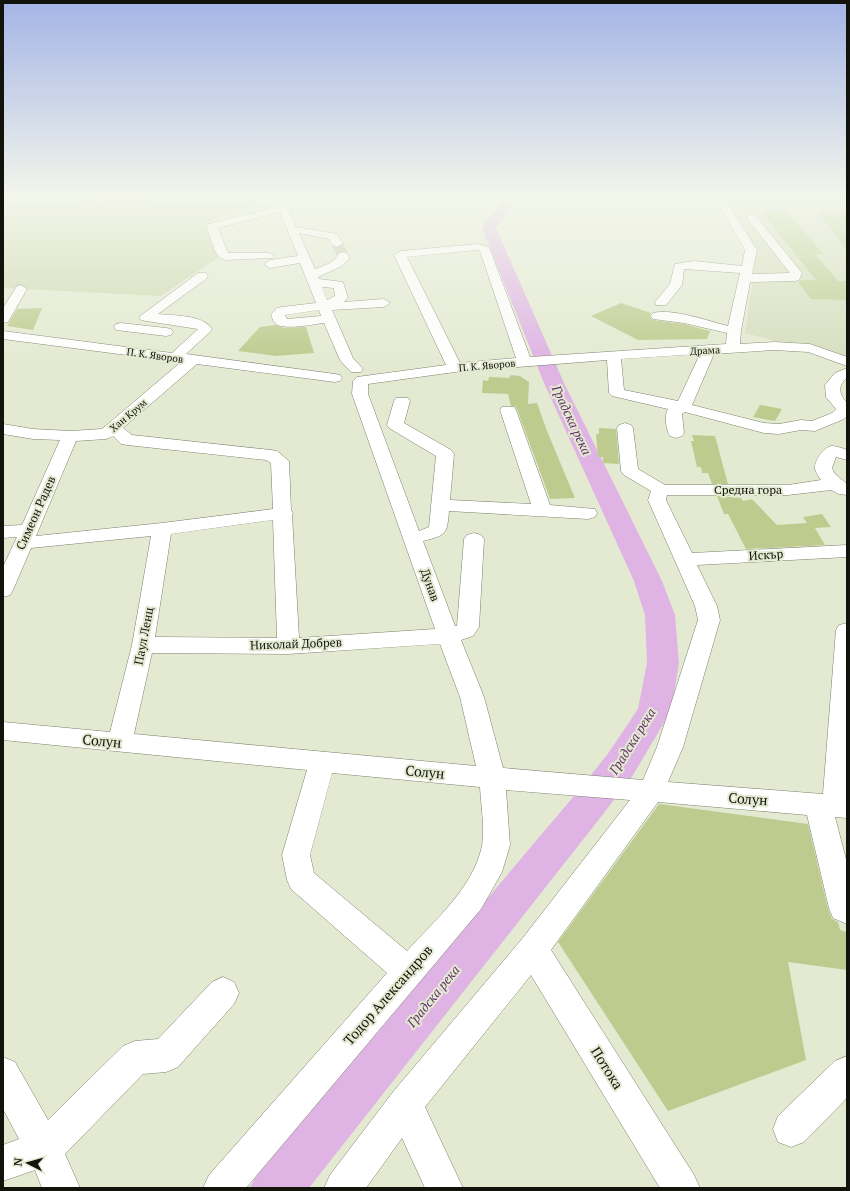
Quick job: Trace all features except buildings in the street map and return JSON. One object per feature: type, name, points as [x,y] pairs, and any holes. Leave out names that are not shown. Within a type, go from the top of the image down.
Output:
[{"type":"street","points":[[222,253],[225,257],[270,260],[304,259]]},
{"type":"street","name":"Дунав","points":[[301,253],[374,428],[448,636],[472,697],[492,778]]},
{"type":"street","points":[[416,253],[400,255],[455,368]]},
{"type":"street","points":[[486,253],[525,362]]},
{"type":"street","points":[[733,348],[734,331],[750,253]]},
{"type":"street","points":[[661,302],[676,285],[679,266],[694,265],[746,274],[795,277],[796,272],[780,253]]},
{"type":"street","points":[[312,279],[338,264],[344,258],[343,255]]},
{"type":"street","points":[[174,358],[205,329],[203,326],[196,323],[146,317],[202,276]]},
{"type":"street","points":[[312,279],[339,285],[342,298],[325,311]]},
{"type":"street","points":[[3,319],[21,289]]},
{"type":"street","points":[[325,311],[384,303]]},
{"type":"street","points":[[658,316],[684,319],[734,331]]},
{"type":"street","points":[[121,327],[198,336]]},
{"type":"street","name":"П. К. Яворов","points":[[3,334],[174,358],[308,374],[352,376],[400,374],[562,358]]},
{"type":"street","name":"Драма","points":[[562,358],[794,346],[810,348],[847,362]]},
{"type":"street","points":[[676,433],[679,410],[710,350]]},
{"type":"street","points":[[614,356],[617,393],[679,410],[764,428],[779,429],[801,425],[815,426],[822,420],[838,416],[844,410],[834,397],[832,389],[834,381],[847,372]]},
{"type":"street","name":"Хан Крум","points":[[3,429],[34,434],[70,436],[106,434],[193,360]]},
{"type":"street","points":[[395,425],[402,401]]},
{"type":"street","points":[[508,410],[543,510]]},
{"type":"street","points":[[374,428],[395,425],[445,454],[438,530],[433,533],[413,538]]},
{"type":"street","points":[[113,428],[127,440],[271,455],[280,461],[284,514],[288,646]]},
{"type":"street","points":[[343,1188],[405,1104],[532,949],[652,792],[670,746],[709,620],[706,606],[657,500],[658,494],[662,490],[630,471],[625,428]]},
{"type":"street","name":"Симеон Радев","points":[[3,590],[70,436]]},
{"type":"street","points":[[840,453],[825,458],[823,467],[828,478],[841,488]]},
{"type":"street","name":"Средна гора","points":[[662,490],[788,490],[841,488]]},
{"type":"street","points":[[440,505],[588,513]]},
{"type":"street","points":[[3,532],[26,537],[162,529],[284,514]]},
{"type":"street","name":"Паул Ленц","points":[[120,742],[143,645],[162,529]]},
{"type":"street","name":"Николай Добрев","points":[[143,645],[288,646],[448,636],[465,631],[468,627],[474,539]]},
{"type":"street","name":"Искър","points":[[685,560],[847,551]]},
{"type":"street","points":[[847,630],[833,806],[844,908],[847,910]]},
{"type":"street","name":"Солун","points":[[3,731],[492,778],[833,806]]},
{"type":"street","points":[[322,762],[296,855],[301,880],[408,971]]},
{"type":"street","name":"Тодор Александров","points":[[222,1188],[408,971],[471,900],[488,872],[496,845],[496,820],[492,778]]},
{"type":"street","name":"Потока","points":[[532,949],[682,1188]]},
{"type":"street","points":[[3,1163],[44,1149],[136,1058],[166,1054],[223,993]]},
{"type":"street","points":[[791,1129],[847,1073]]},
{"type":"street","points":[[3,1074],[44,1149],[61,1188]]},
{"type":"street","points":[[405,1104],[444,1188]]},
{"type":"shaded area","points":[[3,253],[217,253],[219,257],[161,296],[3,288]]},
{"type":"shaded area","points":[[757,253],[847,253],[847,364],[814,351],[745,333]]},
{"type":"waterway","name":"Градска река","points":[[276,1188],[587,807],[620,765],[654,711],[663,663],[660,615],[648,581],[554,383],[499,253]]}]
